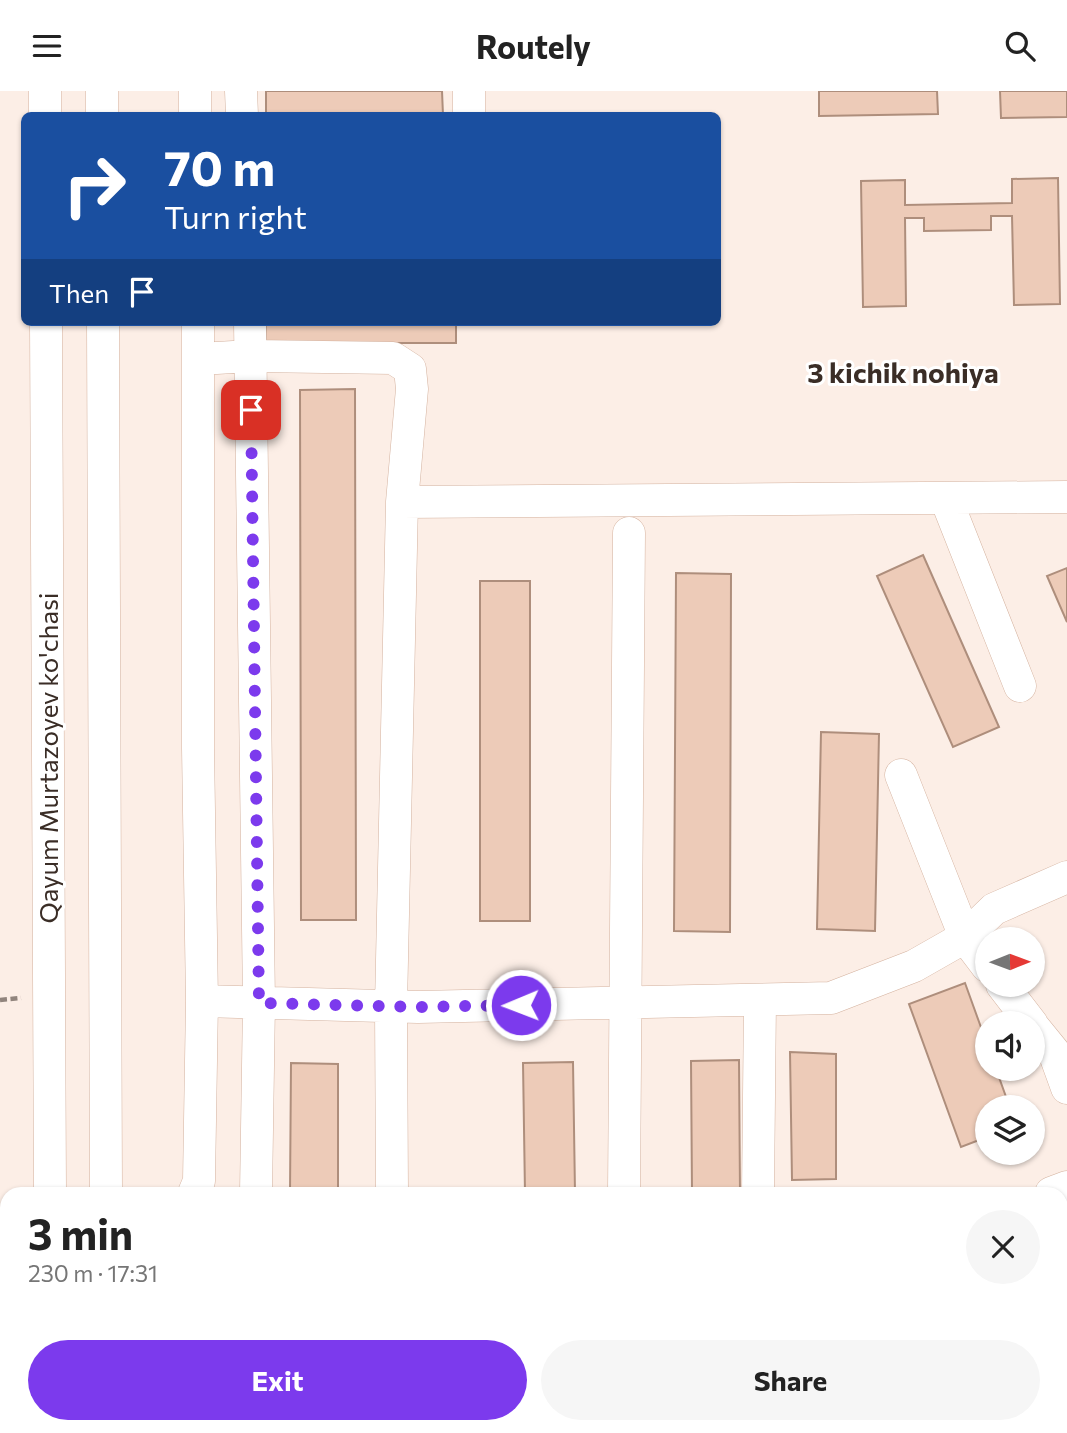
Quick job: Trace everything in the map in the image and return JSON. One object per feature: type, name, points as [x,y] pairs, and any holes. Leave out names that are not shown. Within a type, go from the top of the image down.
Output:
[{"type":"street","points":[[45,91],[45,112]]},
{"type":"street","points":[[102,91],[102,112]]},
{"type":"street","points":[[195,91],[195,112]]},
{"type":"street","points":[[241,91],[242,112]]},
{"type":"street","points":[[469,112],[470,91]]},
{"type":"street","name":"Qayum Murtazoyev ko'chasi","points":[[46,326],[50,1187]]},
{"type":"street","name":"Qayum Murtazoyev ko'chasi","points":[[103,326],[106,1187]]},
{"type":"street","points":[[196,1187],[199,1181],[202,1001],[198,748],[198,326]]},
{"type":"street","points":[[250,326],[259,1003],[256,1187]]},
{"type":"street","points":[[199,359],[251,356],[393,358],[410,369],[412,389],[402,502],[391,1006],[392,1187]]},
{"type":"street","points":[[402,502],[1067,497]]},
{"type":"street","points":[[946,499],[1020,686]]},
{"type":"street","points":[[624,1187],[629,533]]},
{"type":"street","points":[[901,775],[965,937],[975,950]]},
{"type":"street","points":[[202,1001],[391,1006],[831,998],[915,966],[965,937],[994,909],[1067,877]]},
{"type":"street","points":[[1011,997],[1022,1011]]},
{"type":"street","points":[[758,1187],[760,1000]]},
{"type":"street","points":[[1045,1036],[1060,1050],[1067,1088]]},
{"type":"building","points":[[266,91],[442,91],[443,112],[266,112]]},
{"type":"building","points":[[819,91],[937,91],[938,114],[819,116]]},
{"type":"building","points":[[1000,91],[1067,91],[1067,117],[1001,118]]},
{"type":"building","points":[[1058,178],[1060,304],[1014,305],[1012,216],[991,216],[991,230],[924,231],[924,218],[905,218],[906,306],[863,307],[861,181],[905,180],[905,205],[1012,203],[1012,179]]},
{"type":"building","points":[[266,326],[456,326],[456,343],[266,343]]},
{"type":"building","points":[[355,389],[356,920],[301,920],[300,390]]},
{"type":"building","points":[[923,555],[999,727],[953,747],[877,576]]},
{"type":"building","points":[[1067,568],[1067,622],[1047,576]]},
{"type":"building","points":[[676,573],[731,574],[730,932],[674,931]]},
{"type":"building","points":[[480,581],[530,581],[530,921],[480,921]]},
{"type":"building","points":[[821,732],[879,734],[875,931],[817,929]]},
{"type":"building","points":[[965,983],[975,1011],[975,1081],[1000,1081],[1005,1095],[975,1095],[975,1142],[961,1147],[909,1004]]},
{"type":"building","points":[[790,1052],[836,1054],[836,1179],[792,1180]]},
{"type":"building","points":[[739,1060],[740,1187],[692,1187],[691,1061]]},
{"type":"building","points":[[573,1062],[575,1187],[525,1187],[523,1063]]},
{"type":"building","points":[[291,1063],[338,1064],[338,1187],[290,1187]]},
{"type":"district","name":"3 kichik nohiya","points":[[903,373]]},
{"type":"route","points":[[251,410],[259,1003],[418,1007],[521,1005]]}]
